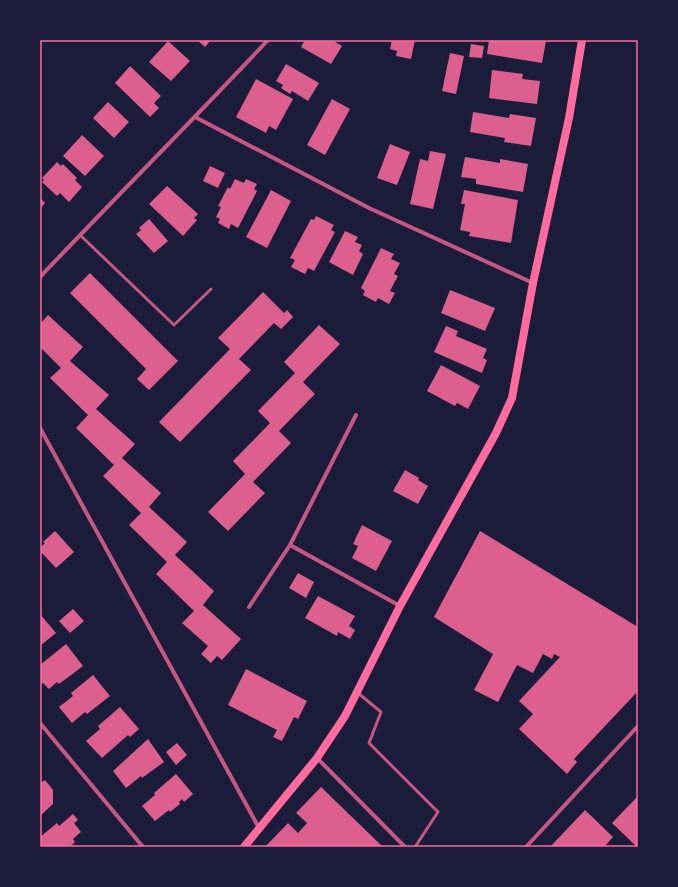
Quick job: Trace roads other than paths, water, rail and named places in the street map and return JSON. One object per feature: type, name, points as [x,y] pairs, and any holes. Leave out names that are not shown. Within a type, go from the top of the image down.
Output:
[{"type":"main road","points":[[244,847],[317,758],[345,716],[400,606],[496,433],[512,398],[533,283],[569,118],[582,40]]},
{"type":"street","points":[[40,277],[196,117],[268,40]]},
{"type":"street","points":[[196,117],[369,208],[533,283]]},
{"type":"street","points":[[249,607],[290,545],[356,415]]},
{"type":"street","points":[[40,428],[259,829]]},
{"type":"street","points":[[290,545],[400,606]]},
{"type":"street","points":[[40,723],[143,847]]},
{"type":"street","points":[[526,847],[638,726]]},
{"type":"street","points":[[317,758],[405,847]]},
{"type":"lane","points":[[80,235],[174,325],[210,289]]},
{"type":"lane","points":[[357,692],[381,712],[369,743],[438,812],[415,847]]}]
